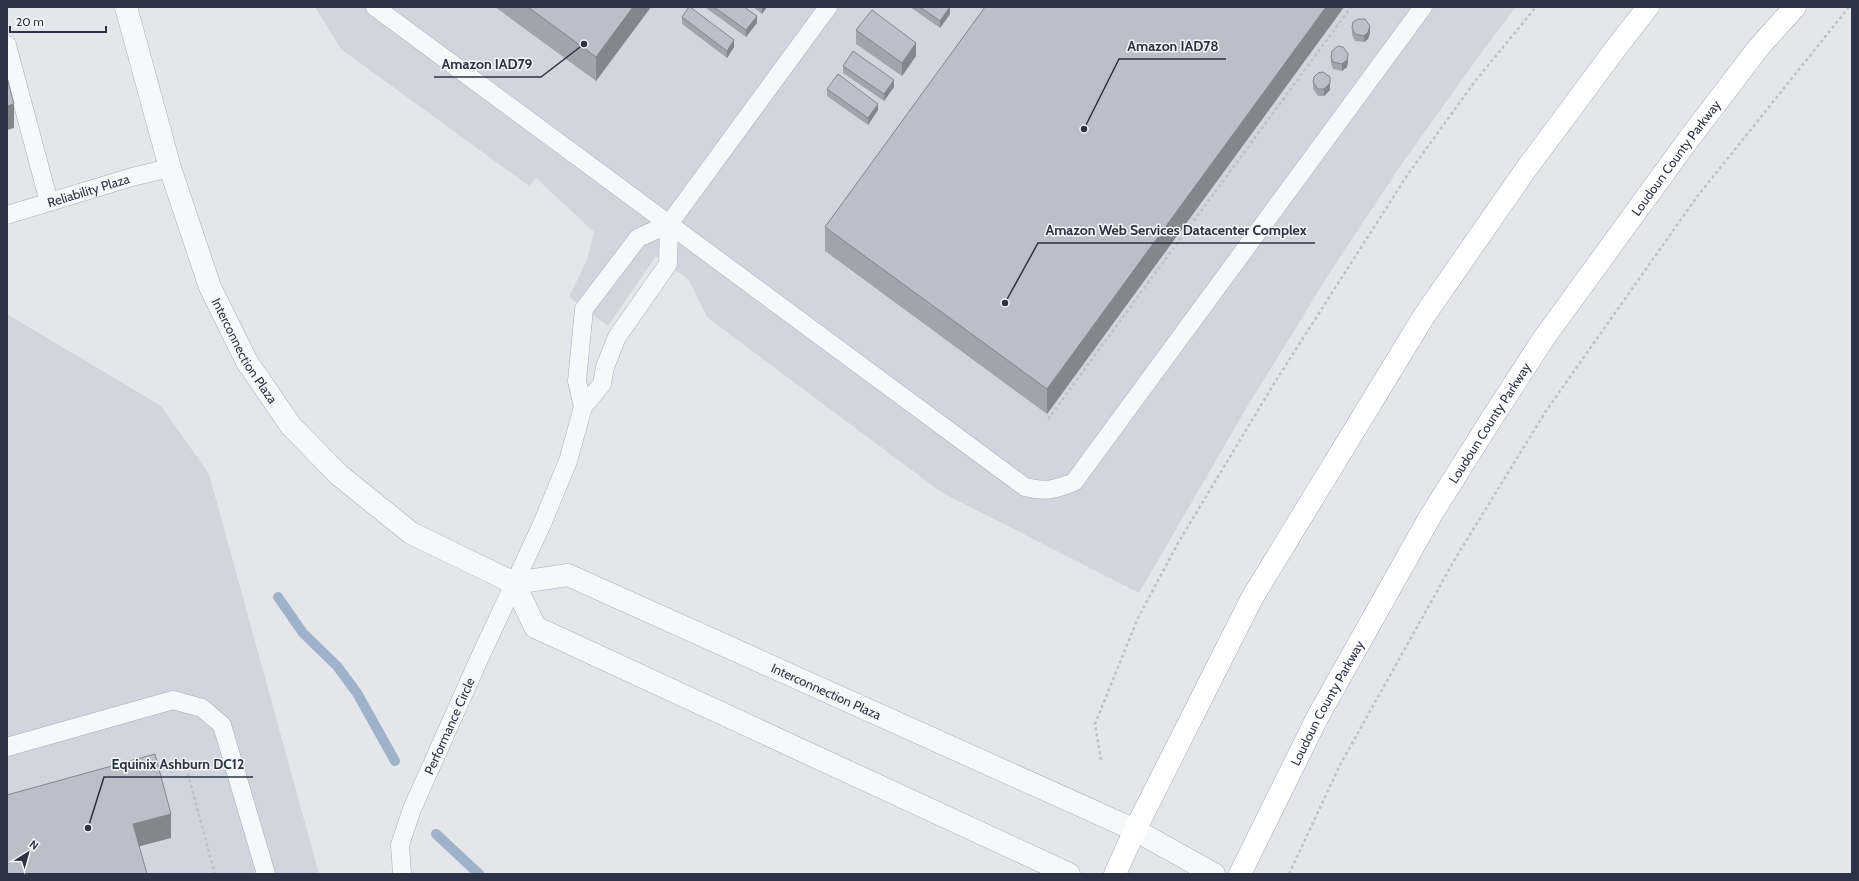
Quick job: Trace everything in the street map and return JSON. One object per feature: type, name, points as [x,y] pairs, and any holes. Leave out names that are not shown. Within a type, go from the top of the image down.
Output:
[{"type":"main road","points":[[1115,874],[1135,830],[1252,598],[1424,316],[1524,172],[1648,7]]},
{"type":"main road","name":"Loudoun County Parkway","points":[[1240,874],[1317,718],[1431,516],[1492,418],[1544,338],[1683,146],[1759,47],[1795,7]]},
{"type":"street","name":"Interconnection Plaza","points":[[126,7],[170,168],[210,287],[248,362],[291,426],[339,475],[411,533],[514,583],[568,575],[1135,830],[1214,874]]},
{"type":"street","points":[[514,583],[535,627],[1069,874]]},
{"type":"lane","points":[[374,7],[1025,487],[1042,491],[1057,489],[1074,482],[1423,7]]},
{"type":"lane","points":[[583,407],[577,381],[584,308],[638,238],[668,224],[828,7]]},
{"type":"lane","points":[[7,45],[49,202]]},
{"type":"lane","name":"Reliability Plaza","points":[[7,215],[132,177],[170,168]]},
{"type":"lane","points":[[583,407],[602,384],[605,367],[617,337],[668,264],[668,224]]},
{"type":"lane","name":"Performance Circle","points":[[402,874],[400,845],[412,809],[542,524],[568,461],[583,407]]},
{"type":"lane","points":[[7,747],[173,700],[202,708],[222,725],[266,874]]},
{"type":"path","points":[[1048,419],[1351,7]]},
{"type":"path","points":[[1101,760],[1095,724],[1138,618],[1178,543],[1275,382],[1408,174],[1476,80],[1536,7]]},
{"type":"path","points":[[1289,874],[1340,765],[1454,559],[1546,411],[1696,198],[1849,7]]},
{"type":"path","points":[[153,768],[184,760],[215,874]]},
{"type":"shaded area","points":[[315,7],[1516,7],[1401,165],[1332,269],[1247,407],[1139,593],[941,492],[707,317],[689,280],[656,256],[608,326],[569,297],[587,260],[594,232],[536,178],[529,186],[341,49]]},
{"type":"shaded area","points":[[7,314],[161,406],[209,474],[319,874],[7,874]]},
{"type":"building","points":[[528,7],[633,7],[596,57]]},
{"type":"building","points":[[689,7],[734,40],[727,51],[682,17]]},
{"type":"building","points":[[714,7],[744,7],[757,16],[746,30]]},
{"type":"building","points":[[920,7],[950,7],[940,21]]},
{"type":"building","points":[[985,7],[1326,7],[1047,389],[825,227]]},
{"type":"building","points":[[872,10],[916,43],[902,63],[856,30]]},
{"type":"building","points":[[1358,19],[1365,19],[1370,26],[1368,32],[1364,36],[1355,34],[1352,28],[1353,22]]},
{"type":"building","points":[[1338,46],[1343,47],[1348,54],[1347,60],[1342,64],[1333,62],[1331,57],[1332,51]]},
{"type":"building","points":[[853,51],[894,80],[884,94],[843,66]]},
{"type":"building","points":[[1323,72],[1330,77],[1330,83],[1324,89],[1318,89],[1313,82],[1314,77],[1318,73]]},
{"type":"building","points":[[838,74],[878,104],[868,118],[827,89]]},
{"type":"building","points":[[7,77],[14,104],[7,106]]},
{"type":"building","points":[[155,754],[171,814],[133,824],[147,874],[7,874],[7,795]]},
{"type":"waterway","points":[[278,597],[303,633],[337,666],[357,693],[395,761]]},
{"type":"waterway","points":[[436,834],[479,874]]},
{"type":"place","name":"Amazon IAD79","points":[[584,44]]},
{"type":"place","name":"Amazon IAD78","points":[[1084,129]]},
{"type":"place","name":"Amazon Web Services Datacenter Complex","points":[[1005,303]]},
{"type":"place","name":"Equinix Ashburn DC12","points":[[88,828]]}]
